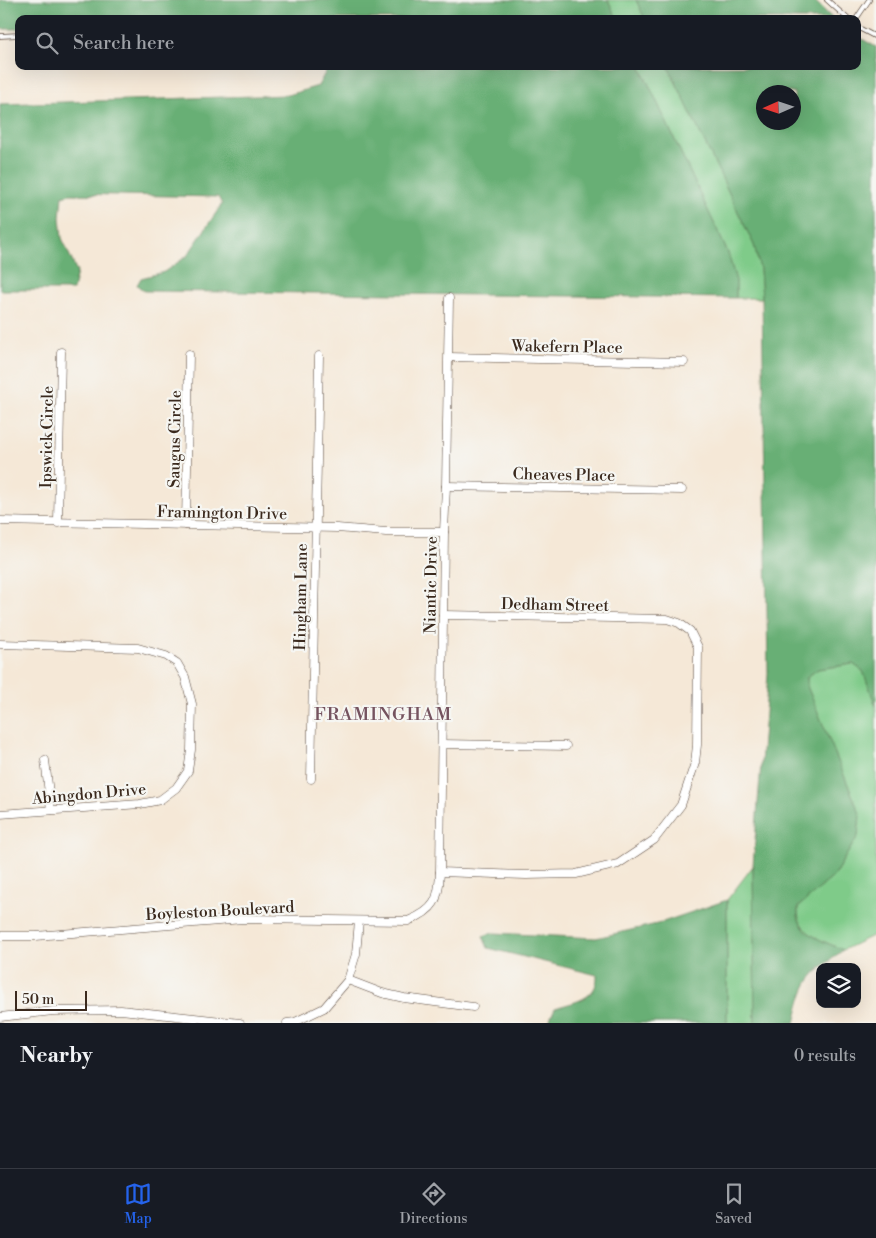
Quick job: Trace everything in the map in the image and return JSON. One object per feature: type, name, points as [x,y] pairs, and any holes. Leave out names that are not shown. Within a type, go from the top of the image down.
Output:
[{"type":"street","name":"Niantic Drive","points":[[440,872],[449,298]]},
{"type":"street","name":"Ipswick Circle","points":[[58,522],[61,352]]},
{"type":"street","name":"Saugus Circle","points":[[186,525],[190,354]]},
{"type":"street","name":"Hingham Lane","points":[[311,779],[319,356]]},
{"type":"street","name":"Wakefern Place","points":[[449,357],[684,362]]},
{"type":"street","name":"Cheaves Place","points":[[446,486],[682,490]]},
{"type":"street","name":"Framington Drive","points":[[0,521],[444,532]]},
{"type":"street","name":"Dedham Street","points":[[440,872],[526,875],[576,874],[618,864],[654,840],[681,805],[695,763],[697,745],[698,647],[690,631],[679,623],[667,619],[443,615]]},
{"type":"street","name":"Abingdon Drive","points":[[0,644],[138,648],[166,656],[177,664],[185,676],[192,704],[191,750],[188,771],[176,788],[160,800],[140,804],[0,814]]},
{"type":"street","points":[[442,744],[566,746]]},
{"type":"street","points":[[46,760],[51,810]]},
{"type":"street","name":"Boyleston Boulevard","points":[[0,936],[54,934],[243,919],[408,921],[424,914],[435,902],[440,872]]},
{"type":"street","points":[[287,1023],[294,1022],[324,1008],[348,980],[356,954],[360,921]]},
{"type":"street","points":[[348,980],[382,993],[404,998],[473,1007]]},
{"type":"street","points":[[0,1017],[53,1011],[122,1010],[240,1023]]},
{"type":"lane","points":[[827,0],[844,15]]},
{"type":"lane","points":[[859,15],[869,0]]},
{"type":"lane","points":[[861,28],[876,37]]},
{"type":"lane","points":[[0,36],[15,36]]},
{"type":"green space","points":[[0,0],[608,0],[615,15],[15,15],[15,29],[0,29]]},
{"type":"green space","points":[[608,0],[636,0],[643,15],[615,15]]},
{"type":"green space","points":[[636,0],[814,0],[829,15],[643,15]]},
{"type":"green space","points":[[861,38],[876,47],[876,706],[863,671],[853,664],[818,669],[807,677],[807,686],[860,814],[858,836],[833,877],[798,907],[798,916],[805,930],[843,950],[827,963],[816,963],[816,972],[803,994],[795,1023],[755,1023],[753,866],[768,674],[760,269],[754,245],[670,70],[861,70]]},
{"type":"green space","points":[[642,70],[670,70],[754,245],[760,269],[762,298],[736,298],[736,281],[728,253]]},
{"type":"green space","points":[[642,70],[728,253],[736,281],[736,298],[144,291],[137,285],[141,278],[164,272],[187,256],[222,204],[218,197],[70,194],[62,196],[60,218],[62,238],[77,272],[73,290],[0,290],[0,104],[288,95],[318,86],[326,71]]},
{"type":"green space","points":[[853,664],[863,671],[876,706],[876,934],[843,950],[819,939],[806,930],[798,916],[798,907],[833,877],[858,836],[860,814],[807,686],[807,677],[818,669]]},
{"type":"green space","points":[[753,866],[755,1023],[727,1023],[727,900]]},
{"type":"green space","points":[[727,900],[727,1023],[551,1023],[550,1019],[555,1008],[576,1002],[589,995],[596,983],[597,975],[488,948],[483,936],[493,933],[596,938],[657,924]]},
{"type":"district","name":"FRAMINGHAM","points":[[383,714]]}]
